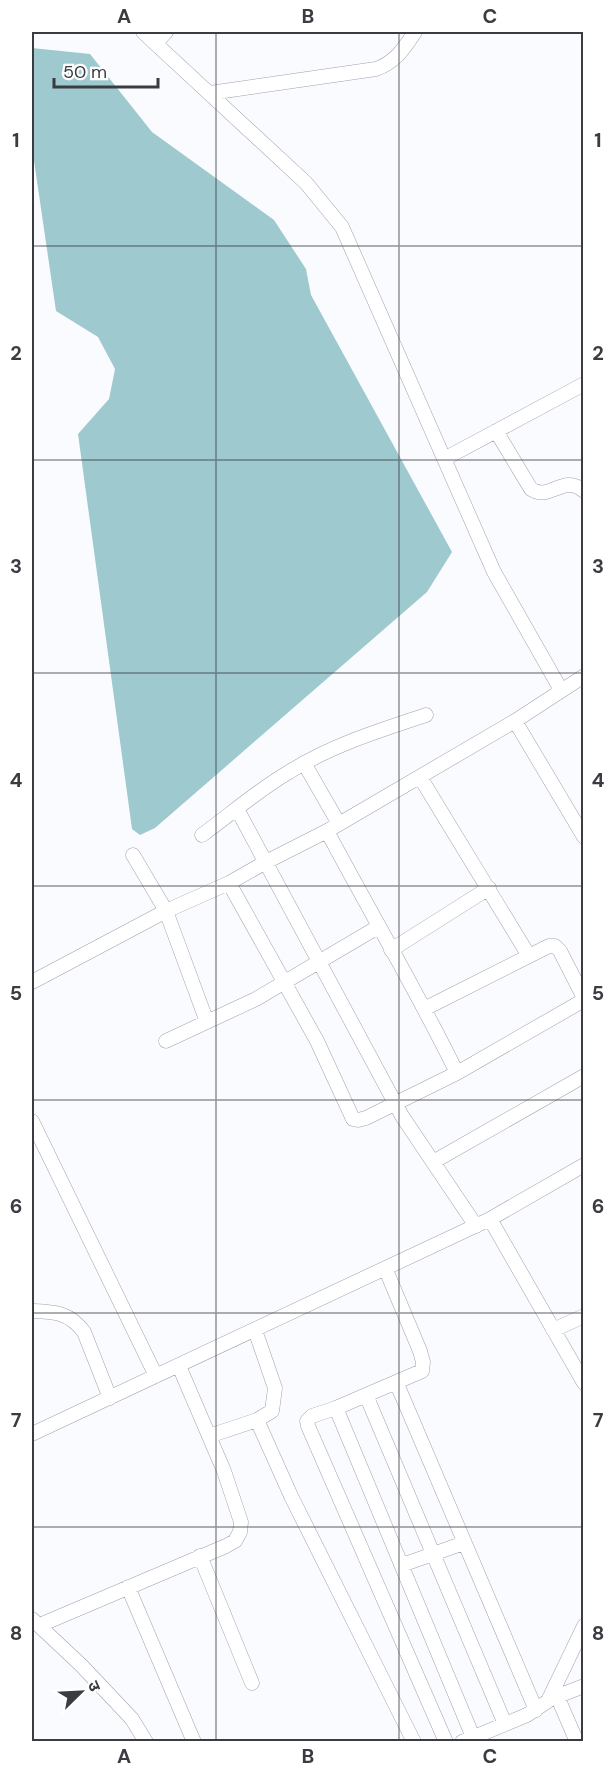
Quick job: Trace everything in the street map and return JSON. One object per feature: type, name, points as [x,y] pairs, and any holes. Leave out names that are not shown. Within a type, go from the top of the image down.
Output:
[{"type":"street","points":[[143,32],[306,183],[342,227],[494,572],[561,690]]},
{"type":"street","points":[[156,43],[166,32]]},
{"type":"street","points":[[210,93],[368,70],[389,63],[407,36]]},
{"type":"street","points":[[444,459],[583,387]]},
{"type":"street","points":[[496,431],[525,482],[537,492],[546,493],[569,484],[584,491]]},
{"type":"street","points":[[32,982],[166,910],[229,883],[327,831],[515,721],[584,676]]},
{"type":"street","points":[[202,835],[264,788],[304,764],[391,727],[426,715]]},
{"type":"street","points":[[515,721],[584,837]]},
{"type":"street","points":[[304,764],[339,824]]},
{"type":"street","points":[[420,777],[529,956]]},
{"type":"street","points":[[237,809],[402,1116],[476,1226]]},
{"type":"street","points":[[327,831],[378,927],[426,1008],[457,1073]]},
{"type":"street","points":[[133,855],[166,910],[207,1022]]},
{"type":"street","points":[[229,883],[317,1041],[353,1119],[366,1118],[457,1073],[584,999],[560,951],[555,946],[549,946],[426,1008]]},
{"type":"street","points":[[391,950],[489,888]]},
{"type":"street","points":[[165,1041],[256,999],[378,927]]},
{"type":"street","points":[[433,1162],[584,1076]]},
{"type":"street","points":[[32,1121],[156,1376]]},
{"type":"street","points":[[32,1434],[386,1270],[490,1219],[584,1165]]},
{"type":"street","points":[[490,1219],[584,1383]]},
{"type":"street","points":[[386,1270],[423,1362],[422,1371],[307,1420],[446,1742]]},
{"type":"street","points":[[32,1311],[56,1312],[77,1323],[84,1332],[110,1398]]},
{"type":"street","points":[[553,1330],[584,1316]]},
{"type":"street","points":[[209,1436],[257,1420],[272,1411],[275,1388],[255,1330]]},
{"type":"street","points":[[146,1742],[132,1719],[36,1622],[128,1587],[235,1541],[240,1532],[241,1522],[224,1471],[179,1366]]},
{"type":"street","points":[[396,1384],[536,1710]]},
{"type":"street","points":[[366,1395],[505,1724]]},
{"type":"street","points":[[336,1408],[402,1565],[466,1740],[536,1710],[548,1701],[556,1693],[584,1626]]},
{"type":"street","points":[[257,1420],[291,1496],[414,1742]]},
{"type":"street","points":[[402,1565],[464,1543]]},
{"type":"street","points":[[200,1556],[252,1683]]},
{"type":"street","points":[[128,1587],[194,1742]]},
{"type":"street","points":[[556,1693],[584,1686]]},
{"type":"street","points":[[556,1693],[577,1742]]},
{"type":"water","points":[[32,48],[90,54],[152,132],[274,220],[306,269],[311,295],[452,552],[427,592],[155,828],[140,835],[132,829],[78,434],[109,399],[115,369],[98,337],[56,311],[32,147]]}]
